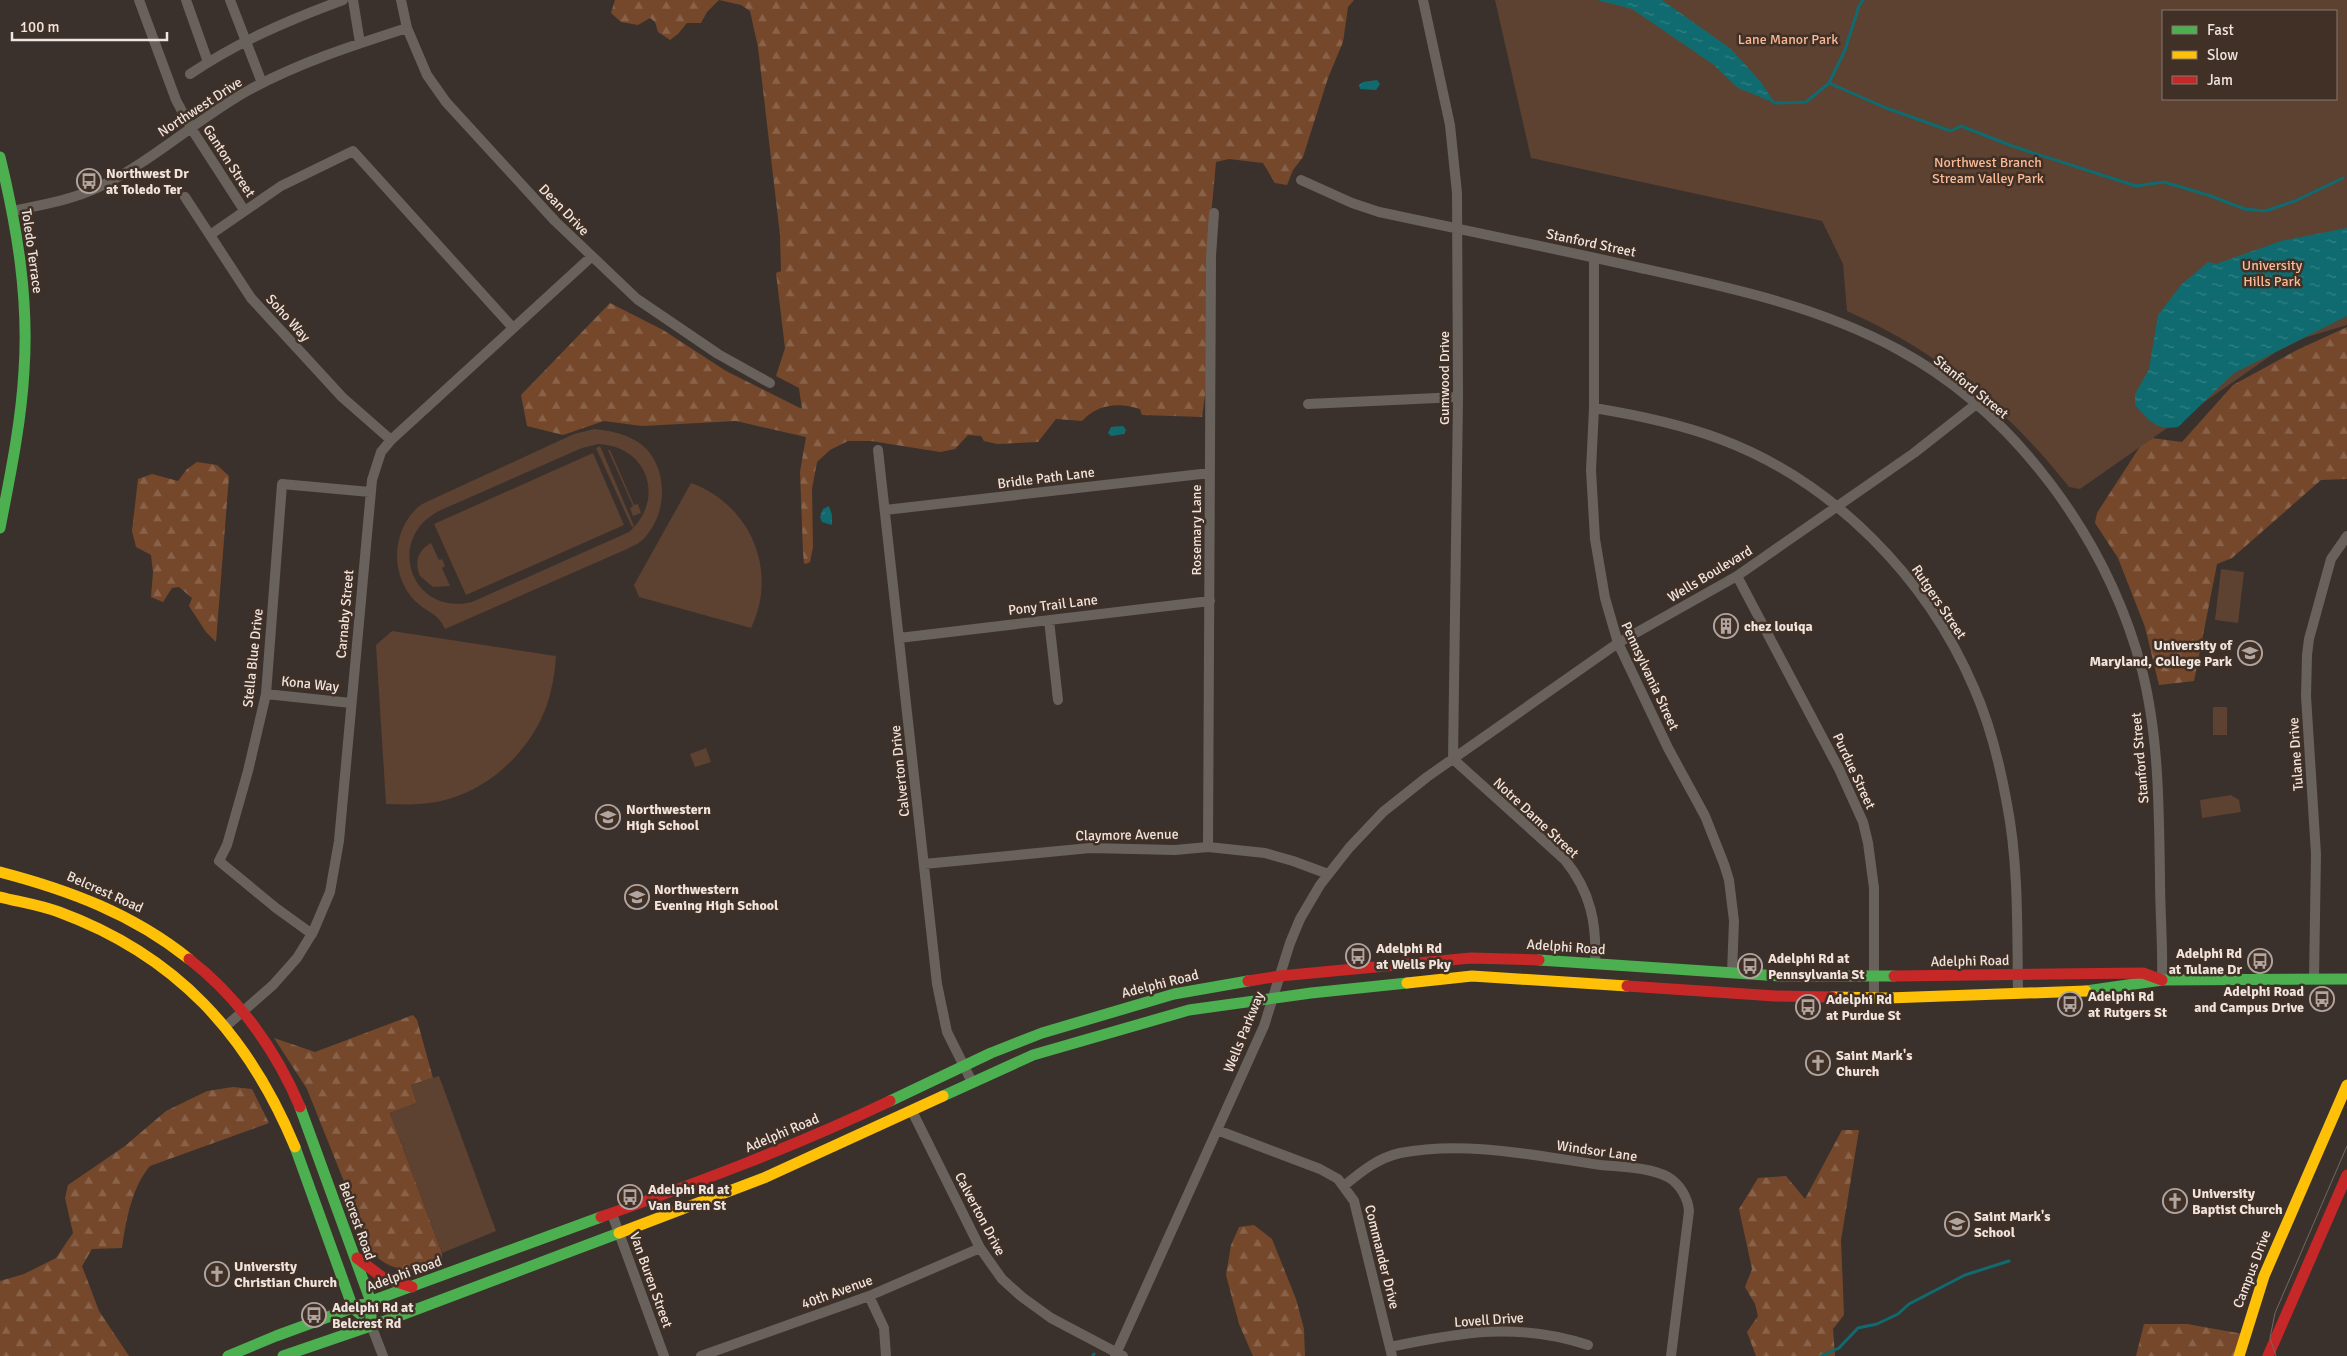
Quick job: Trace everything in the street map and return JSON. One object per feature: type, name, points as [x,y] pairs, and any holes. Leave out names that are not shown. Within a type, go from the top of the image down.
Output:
[{"type":"main road","name":"Toledo Terrace","points":[[0,157],[12,211],[21,267],[24,314],[24,364],[17,438],[0,528]]},
{"type":"main road","name":"Belcrest Road","points":[[1,872],[68,890],[132,919],[185,954],[225,990],[243,1011],[274,1055],[289,1083],[312,1138],[371,1302],[372,1325]]},
{"type":"main road","points":[[0,898],[58,912],[102,930],[127,944],[158,964],[194,994],[224,1027],[257,1071],[280,1112],[301,1162],[353,1308],[372,1325]]},
{"type":"main road","name":"Adelphi Road","points":[[228,1356],[796,1144],[964,1066],[1042,1033],[1131,1006],[1198,989],[1280,976],[1456,958],[1530,959],[1732,973],[1874,978],[2143,974],[2162,980]]},
{"type":"main road","name":"Adelphi Road","points":[[282,1356],[372,1325],[766,1177],[912,1111],[1014,1062],[1062,1046],[1189,1010],[1404,982],[1472,976],[1767,995],[1874,998],[2102,990],[2162,980],[2347,979]]},
{"type":"main road","name":"Campus Drive","points":[[2239,1356],[2246,1328],[2262,1283],[2303,1182],[2347,1085]]},
{"type":"main road","points":[[2268,1356],[2347,1174]]},
{"type":"main road","points":[[353,1254],[368,1270],[381,1278],[390,1283],[412,1287]]},
{"type":"street","name":"Ganton Street","points":[[139,0],[176,100],[191,128],[244,210]]},
{"type":"street","points":[[186,0],[208,62]]},
{"type":"street","points":[[230,0],[262,84]]},
{"type":"street","points":[[190,74],[245,40],[283,22],[343,0]]},
{"type":"street","points":[[353,0],[360,43]]},
{"type":"street","name":"Dean Drive","points":[[401,0],[407,28],[427,74],[446,102],[509,172],[619,284],[653,311],[718,354],[770,383]]},
{"type":"street","name":"Gumwood Drive","points":[[1423,0],[1450,125],[1457,193],[1458,397],[1453,759]]},
{"type":"street","name":"Northwest Drive","points":[[12,211],[70,198],[98,188],[262,84],[360,43],[407,28]]},
{"type":"street","points":[[210,235],[280,186],[353,151],[513,328]]},
{"type":"street","name":"Stanford Street","points":[[1301,180],[1364,208],[1740,290],[1773,299],[1834,321],[1897,349],[1944,379],[1975,405],[2022,449],[2070,510],[2106,573],[2133,639],[2147,697],[2155,751],[2162,980]]},
{"type":"street","name":"Soho Way","points":[[185,197],[251,298],[342,397],[391,440]]},
{"type":"street","name":"Rosemary Lane","points":[[1208,847],[1211,256],[1214,212]]},
{"type":"street","name":"Carnaby Street","points":[[224,1027],[274,985],[297,958],[312,934],[330,892],[339,841],[370,492],[374,467],[381,452],[391,440],[591,257]]},
{"type":"street","name":"Pennsylvania Street","points":[[1594,258],[1592,470],[1596,539],[1610,621],[1618,643],[1668,748],[1705,816],[1719,848],[1729,880],[1734,921],[1732,973]]},
{"type":"street","points":[[1308,404],[1458,397]]},
{"type":"street","name":"Wells Boulevard","points":[[1453,759],[1618,643],[1737,576],[1838,507],[1975,405]]},
{"type":"street","name":"Rutgers Street","points":[[1594,408],[1679,426],[1721,440],[1782,468],[1810,485],[1838,507],[1880,546],[1905,575],[1949,640],[1974,688],[2002,778],[2012,832],[2016,892],[2018,994]]},
{"type":"street","name":"Calverton Drive","points":[[878,450],[942,1014],[950,1041],[972,1082]]},
{"type":"street","name":"Bridle Path Lane","points":[[885,510],[1210,472]]},
{"type":"street","name":"Stella Blue Drive","points":[[312,934],[276,908],[219,861],[227,845],[248,771],[266,694],[282,484],[370,492]]},
{"type":"street","name":"Tulane Drive","points":[[2314,978],[2316,854],[2306,696],[2307,655],[2309,639],[2331,559],[2347,536]]},
{"type":"street","name":"Purdue Street","points":[[1737,576],[1835,761],[1863,822],[1874,888],[1874,998]]},
{"type":"street","name":"Pony Trail Lane","points":[[899,638],[1210,601]]},
{"type":"street","points":[[1049,620],[1058,700]]},
{"type":"street","name":"Kona Way","points":[[266,694],[351,703]]},
{"type":"street","name":"Wells Parkway","points":[[1118,1355],[1264,1026],[1290,943],[1300,919],[1328,874],[1349,848],[1383,812],[1402,795],[1453,759]]},
{"type":"street","name":"Notre Dame Street","points":[[1453,759],[1565,860],[1576,874],[1591,908],[1595,936],[1595,964]]},
{"type":"street","name":"Claymore Avenue","points":[[924,864],[1090,848],[1167,850],[1208,847],[1265,853],[1328,874]]},
{"type":"street","name":"Calverton Drive","points":[[912,1111],[980,1248],[1002,1278],[1036,1309],[1118,1355]]},
{"type":"street","name":"Commander Drive","points":[[1218,1130],[1320,1169],[1334,1176],[1345,1185],[1359,1212],[1391,1351]]},
{"type":"street","name":"Windsor Lane","points":[[1345,1185],[1371,1165],[1384,1158],[1400,1153],[1442,1150],[1505,1152],[1625,1168],[1668,1177],[1684,1195],[1689,1211],[1671,1356]]},
{"type":"street","name":"Van Buren Street","points":[[612,1214],[664,1356]]},
{"type":"street","name":"40th Avenue","points":[[701,1356],[869,1296],[980,1248]]},
{"type":"street","points":[[869,1296],[884,1328],[886,1356]]},
{"type":"street","points":[[372,1325],[382,1356]]},
{"type":"street","name":"Lovell Drive","points":[[1391,1351],[1479,1332],[1513,1330],[1556,1335],[1588,1345]]},
{"type":"green space","points":[[615,0],[719,0],[707,12],[701,23],[687,23],[670,40],[658,32],[655,22],[650,18],[638,25],[621,22],[611,13]]},
{"type":"green space","points":[[719,0],[1354,0],[1348,7],[1343,42],[1328,78],[1303,157],[1293,170],[1287,185],[1275,183],[1263,163],[1229,159],[1216,162],[1209,238],[1208,374],[1202,417],[1142,415],[1140,409],[1116,405],[1094,411],[1082,421],[1056,419],[1038,442],[997,444],[984,441],[981,436],[968,435],[955,449],[940,452],[871,441],[848,441],[830,450],[817,462],[812,489],[813,547],[810,562],[806,564],[804,563],[803,552],[800,472],[806,437],[736,421],[642,426],[604,421],[563,435],[527,426],[521,395],[610,303],[663,330],[726,371],[802,409],[799,388],[776,376],[785,348],[776,273],[781,271],[780,235],[758,47],[750,11],[741,5]]},
{"type":"green space","name":"Northwest Branch Stream Valley Park","points":[[1495,0],[2347,0],[2347,325],[2304,338],[2276,352],[2080,489],[2069,487],[2021,432],[1969,385],[1912,345],[1847,311],[1843,264],[1822,221],[1531,158]]},
{"type":"green space","points":[[2347,327],[2347,479],[2321,480],[2232,558],[2217,564],[2194,681],[2159,685],[2145,627],[2118,558],[2095,523],[2097,513],[2141,445],[2152,438],[2182,442],[2233,385],[2297,350]]},
{"type":"green space","points":[[594,429],[622,434],[638,442],[648,451],[655,461],[662,487],[659,513],[646,536],[629,548],[445,629],[436,616],[415,601],[407,591],[402,580],[398,568],[398,543],[407,520],[417,508],[425,503],[574,434]],"holes":[[[598,444],[615,447],[629,454],[640,464],[646,476],[649,490],[647,505],[640,519],[629,532],[472,602],[451,603],[433,598],[420,587],[412,572],[409,555],[413,538],[423,522],[441,510],[582,448]]]},
{"type":"green space","points":[[600,446],[634,526],[632,527],[596,448]]},
{"type":"green space","points":[[608,450],[610,450],[634,505],[638,504],[641,513],[633,516],[630,508],[633,506]]},
{"type":"green space","points":[[593,453],[624,525],[466,595],[434,524]]},
{"type":"green space","points":[[197,462],[217,465],[229,476],[216,642],[206,632],[189,606],[192,598],[179,587],[172,588],[163,602],[151,597],[153,572],[151,555],[136,547],[132,531],[138,479],[152,474],[178,481],[187,469]]},
{"type":"green space","points":[[691,483],[712,493],[729,506],[743,523],[754,542],[760,563],[762,584],[759,606],[751,628],[639,597],[634,585]]},
{"type":"green space","points":[[431,543],[439,560],[442,559],[445,566],[442,568],[450,586],[433,587],[420,576],[417,566],[418,557],[423,549]]},
{"type":"green space","points":[[2221,569],[2244,572],[2238,623],[2215,620]]},
{"type":"green space","points":[[392,631],[556,656],[553,682],[546,708],[538,725],[516,756],[488,781],[472,790],[438,802],[386,804],[376,645]]},
{"type":"green space","points":[[2213,707],[2227,707],[2227,735],[2213,735]]},
{"type":"green space","points":[[706,748],[711,762],[695,767],[690,754]]},
{"type":"green space","points":[[2231,795],[2239,800],[2241,812],[2202,818],[2200,800]]},
{"type":"green space","points":[[413,1015],[417,1020],[433,1078],[411,1085],[417,1103],[390,1113],[442,1253],[442,1261],[414,1269],[406,1269],[390,1265],[373,1254],[307,1089],[274,1038],[315,1052]]},
{"type":"green space","points":[[439,1076],[496,1231],[442,1253],[390,1113],[417,1103],[411,1085]]},
{"type":"green space","points":[[233,1087],[252,1089],[269,1123],[150,1166],[134,1194],[122,1248],[92,1249],[82,1266],[99,1311],[129,1356],[0,1356],[0,1281],[24,1274],[56,1258],[73,1233],[65,1198],[68,1185],[125,1146],[166,1111],[207,1091]]},
{"type":"green space","points":[[1842,1130],[1859,1130],[1841,1240],[1844,1315],[1833,1329],[1835,1356],[1756,1356],[1747,1332],[1758,1316],[1755,1304],[1745,1287],[1752,1269],[1739,1209],[1758,1178],[1786,1176],[1805,1199]]},
{"type":"green space","points":[[1254,1225],[1272,1239],[1296,1299],[1304,1329],[1305,1356],[1253,1356],[1239,1324],[1226,1275],[1231,1245],[1239,1227]]},
{"type":"green space","points":[[2144,1324],[2187,1324],[2249,1335],[2239,1356],[2136,1356]]},
{"type":"water","points":[[1597,0],[1662,0],[1731,49],[1760,81],[1775,103],[1738,88],[1714,65],[1632,9]]},
{"type":"water","points":[[1377,80],[1380,84],[1376,90],[1360,89],[1359,85],[1363,82]]},
{"type":"water","points":[[2347,228],[2347,316],[2234,373],[2178,427],[2159,426],[2149,420],[2135,405],[2135,394],[2149,369],[2158,315],[2181,285],[2208,262],[2216,264],[2281,241]]},
{"type":"water","points":[[1123,426],[1126,430],[1124,434],[1111,436],[1108,433],[1111,427]]},
{"type":"water","points":[[829,506],[832,515],[832,525],[822,522],[820,517],[823,509]]},
{"type":"waterway","points":[[1772,101],[1775,103],[1806,102],[1829,83],[1845,50],[1859,6],[1863,0]]},
{"type":"waterway","points":[[1829,83],[1886,108],[1951,131],[1961,126],[2012,146],[2136,186],[2164,182],[2208,195],[2245,209],[2265,211],[2295,201],[2343,178]]},
{"type":"waterway","points":[[1821,1356],[1839,1348],[1858,1328],[1877,1324],[1898,1314],[1909,1304],[1965,1275],[2009,1261]]},
{"type":"tram line","points":[[2276,1356],[2270,1338],[2275,1313],[2347,1146]]},
{"type":"traffic: fast","points":[[0,157],[12,210],[20,263],[25,317],[23,391],[18,430],[0,528]]},
{"type":"traffic: fast","points":[[1539,960],[1780,976],[1894,976]]},
{"type":"traffic: fast","points":[[2086,991],[2162,980],[2347,979]]},
{"type":"traffic: fast","points":[[890,1101],[991,1053],[1042,1033],[1174,994],[1248,981]]},
{"type":"traffic: fast","points":[[943,1096],[1033,1055],[1189,1010],[1311,993],[1407,983]]},
{"type":"traffic: fast","points":[[300,1107],[371,1302],[371,1325]]},
{"type":"traffic: fast","points":[[295,1147],[353,1308],[360,1314]]},
{"type":"traffic: fast","points":[[228,1356],[276,1336],[601,1217]]},
{"type":"traffic: fast","points":[[283,1356],[388,1320],[619,1233]]},
{"type":"traffic: slow","points":[[0,872],[51,887],[123,916],[168,943],[189,959]]},
{"type":"traffic: slow","points":[[0,897],[59,912],[101,930],[139,951],[173,975],[203,1003],[231,1034],[255,1069],[276,1106],[295,1147]]},
{"type":"traffic: slow","points":[[1407,983],[1472,976],[1627,986]]},
{"type":"traffic: slow","points":[[1832,997],[1888,998],[2086,991]]},
{"type":"traffic: slow","points":[[2239,1356],[2264,1276],[2347,1085]]},
{"type":"traffic: slow","points":[[619,1233],[766,1177],[943,1096]]},
{"type":"traffic: jam","points":[[1248,981],[1280,976],[1471,958],[1539,960]]},
{"type":"traffic: jam","points":[[189,959],[224,990],[254,1026],[279,1065],[300,1107]]},
{"type":"traffic: jam","points":[[1894,976],[2143,973],[2162,980]]},
{"type":"traffic: jam","points":[[1627,986],[1775,996],[1832,997]]},
{"type":"traffic: jam","points":[[601,1217],[747,1163],[890,1101]]},
{"type":"traffic: jam","points":[[2268,1356],[2347,1175]]},
{"type":"traffic: jam","points":[[357,1258],[382,1277],[412,1287]]},
{"type":"place","name":"Northwest Dr at Toledo Ter","points":[[89,181]]},
{"type":"place","name":"chez louiqa","points":[[1726,626]]},
{"type":"place","name":"University of Maryland, College Park","points":[[2250,653]]},
{"type":"place","name":"Northwestern High School","points":[[608,817]]},
{"type":"place","name":"Northwestern Evening High School","points":[[637,897]]},
{"type":"place","name":"Adelphi Rd at Wells Pky","points":[[1358,956]]},
{"type":"place","name":"Adelphi Rd at Tulane Dr","points":[[2260,961]]},
{"type":"place","name":"Adelphi Rd at Pennsylvania St","points":[[1750,966]]},
{"type":"place","name":"Adelphi Road and Campus Drive","points":[[2322,999]]},
{"type":"place","name":"Adelphi Rd at Rutgers St","points":[[2070,1004]]},
{"type":"place","name":"Adelphi Rd at Purdue St","points":[[1808,1007]]},
{"type":"place","name":"Saint Mark's Church","points":[[1818,1063]]},
{"type":"place","name":"Adelphi Rd at Van Buren St","points":[[630,1197]]},
{"type":"place","name":"University Baptist Church","points":[[2175,1201]]},
{"type":"place","name":"Saint Mark's School","points":[[1957,1224]]},
{"type":"place","name":"University Christian Church","points":[[217,1274]]},
{"type":"place","name":"Adelphi Rd at Belcrest Rd","points":[[314,1315]]},
{"type":"park label","name":"Lane Manor Park","points":[[1788,39]]},
{"type":"park label","name":"University Hills Park","points":[[2272,274]]}]
